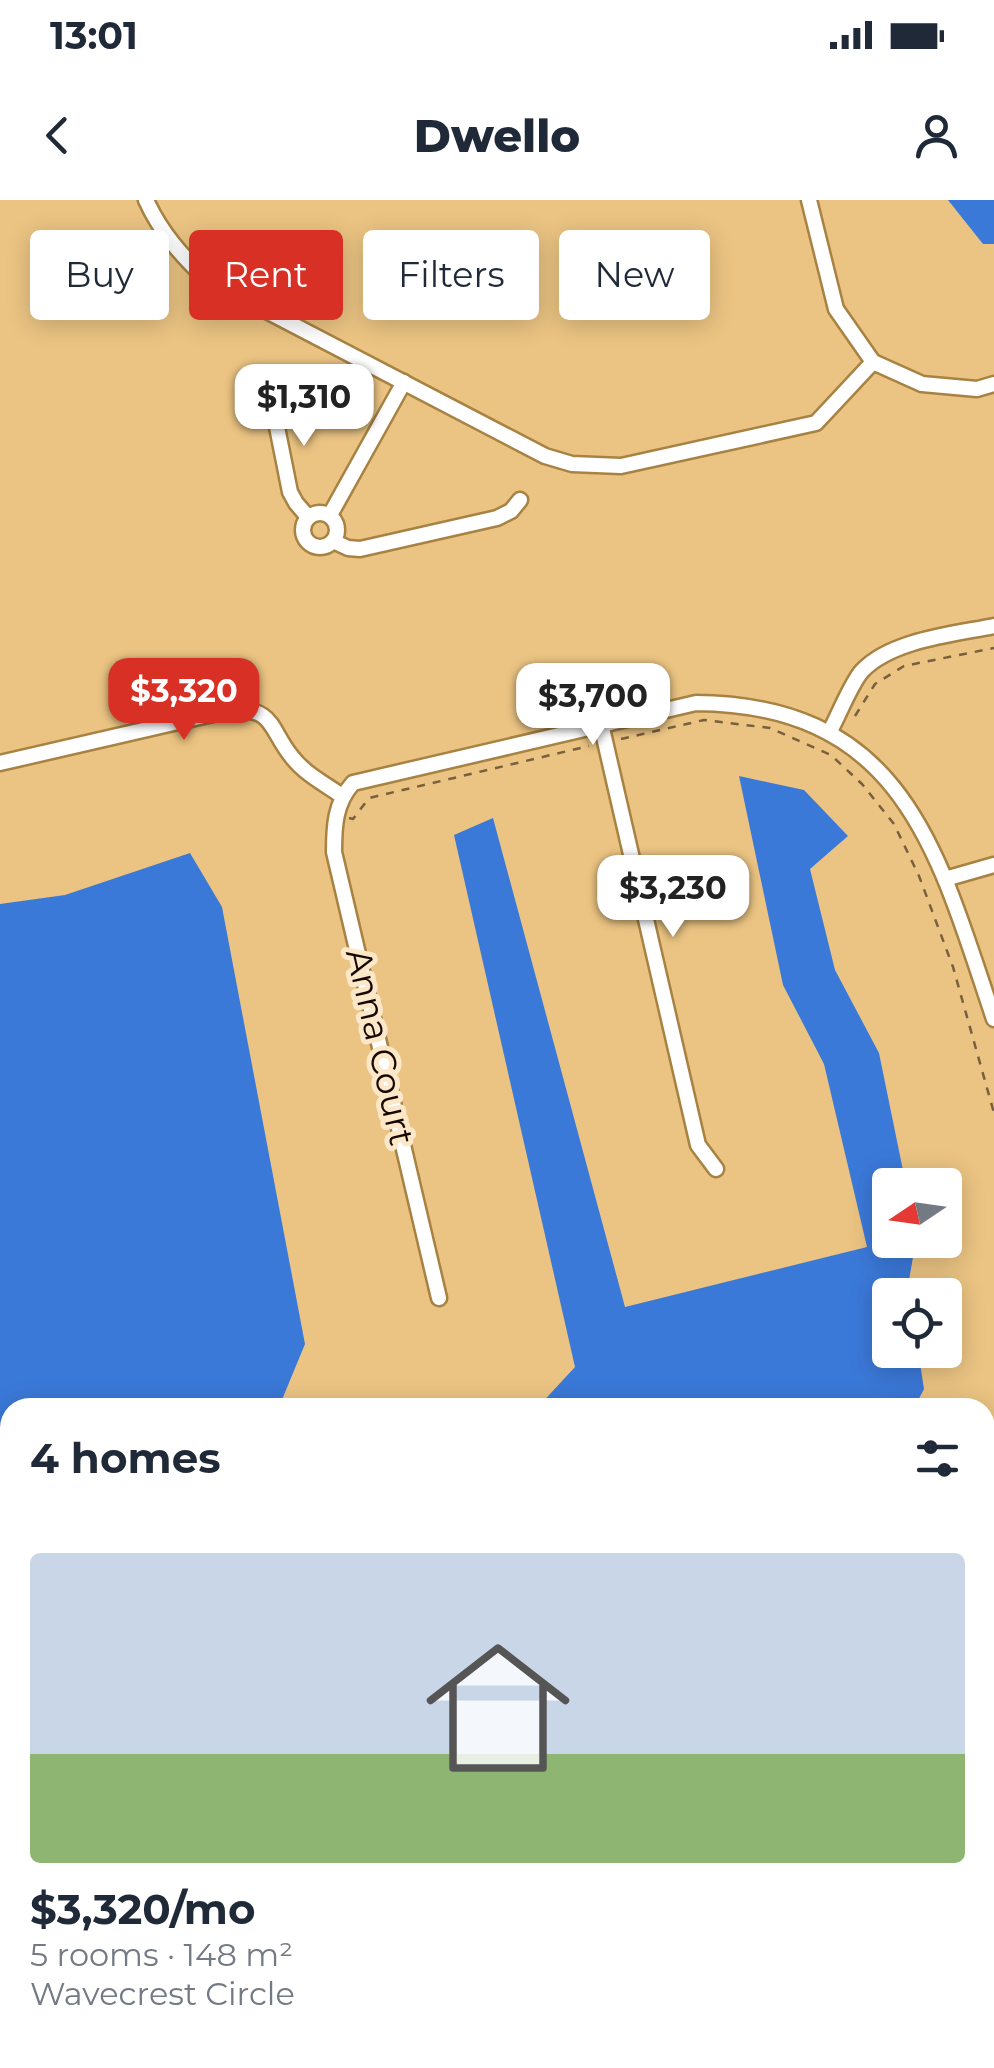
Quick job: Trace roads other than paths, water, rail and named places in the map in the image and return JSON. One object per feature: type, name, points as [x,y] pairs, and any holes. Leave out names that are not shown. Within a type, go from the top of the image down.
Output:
[{"type":"street","points":[[146,200],[156,223],[178,252],[207,280],[545,456],[572,464],[621,466],[816,423],[873,362]]},
{"type":"street","points":[[809,200],[836,309],[873,362],[922,384],[977,389],[994,384]]},
{"type":"street","points":[[330,516],[404,382]]},
{"type":"street","points":[[275,388],[272,402],[290,492],[308,517]]},
{"type":"street","points":[[333,541],[348,548],[380,545],[496,518],[511,512],[520,500]]},
{"type":"street","points":[[319,512],[330,516],[337,525],[333,541],[318,547],[308,542],[303,527],[308,517],[319,512]]},
{"type":"street","points":[[836,737],[862,672],[885,655],[912,644],[994,626]]},
{"type":"street","points":[[0,763],[244,709],[258,711],[270,720],[291,756],[342,796],[353,784],[367,779],[696,703],[723,703],[780,713],[836,737],[867,758],[906,801],[944,879],[994,1019]]},
{"type":"street","points":[[600,724],[698,1146],[716,1169]]},
{"type":"street","name":"Anna Court","points":[[342,796],[334,830],[334,852],[439,1298]]},
{"type":"street","points":[[944,879],[994,865]]},
{"type":"water","points":[[948,200],[994,200],[994,244],[983,244]]},
{"type":"water","points":[[739,776],[804,790],[848,836],[810,869],[835,970],[879,1053],[903,1168],[872,1168],[872,1258],[913,1258],[909,1278],[872,1278],[872,1368],[921,1368],[924,1389],[919,1398],[546,1398],[575,1367],[454,835],[493,818],[625,1307],[867,1247],[824,1064],[783,985]]},
{"type":"water","points":[[190,853],[222,907],[305,1344],[283,1398],[0,1398],[0,904],[65,895]]}]
